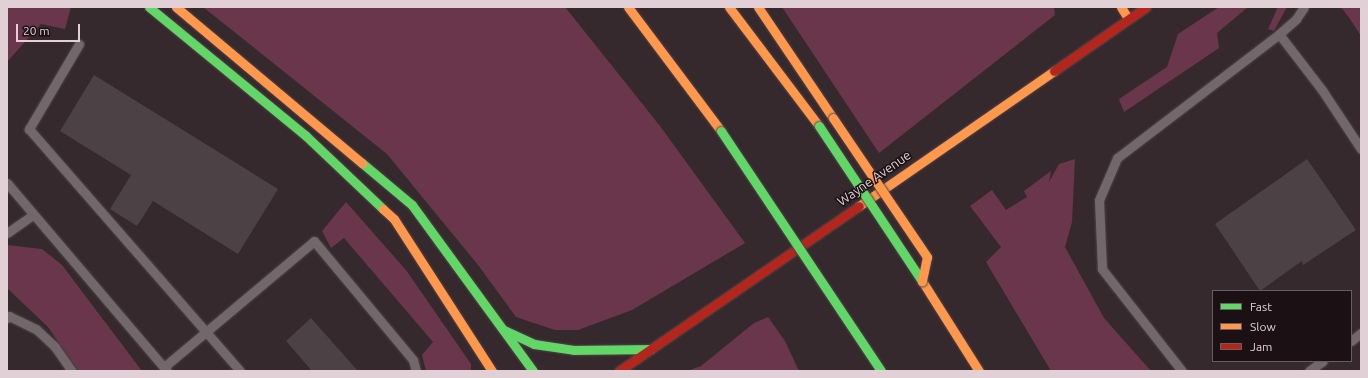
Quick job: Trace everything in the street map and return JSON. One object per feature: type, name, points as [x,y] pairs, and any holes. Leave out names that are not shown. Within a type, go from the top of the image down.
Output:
[{"type":"main road","points":[[149,7],[305,135],[394,219],[492,371]]},
{"type":"main road","points":[[176,7],[412,205],[532,371]]},
{"type":"main road","points":[[628,7],[721,130],[881,371]]},
{"type":"main road","points":[[729,7],[819,126],[922,281],[979,371]]},
{"type":"main road","points":[[758,7],[926,257],[922,281]]},
{"type":"main road","points":[[1121,7],[1128,18]]},
{"type":"main road","name":"Wayne Avenue","points":[[619,371],[1146,7]]},
{"type":"main road","points":[[502,329],[534,344],[574,350],[651,349]]},
{"type":"lane","points":[[1182,371],[1102,269],[1100,200],[1116,158],[1279,34],[1296,19],[1304,7]]},
{"type":"lane","points":[[1279,34],[1322,90],[1361,149]]},
{"type":"lane","points":[[79,44],[28,129],[240,371]]},
{"type":"lane","points":[[7,183],[165,369],[206,332],[314,242],[413,360],[416,371]]},
{"type":"lane","points":[[7,233],[33,215]]},
{"type":"lane","points":[[7,318],[9,316],[36,329],[55,347],[72,371]]},
{"type":"lane","points":[[1352,339],[1361,333]]},
{"type":"lane","points":[[1309,371],[1322,362]]},
{"type":"shaded area","points":[[7,7],[71,7],[65,29],[41,24],[7,62]]},
{"type":"shaded area","points":[[203,7],[565,7],[660,126],[745,243],[632,310],[578,330],[555,330],[516,317],[478,265],[387,154]]},
{"type":"shaded area","points":[[782,7],[1054,7],[1055,15],[879,153]]},
{"type":"shaded area","points":[[1219,7],[1248,7],[1217,33],[1219,48],[1124,112],[1119,99],[1167,67],[1178,34]]},
{"type":"shaded area","points":[[1278,7],[1287,7],[1274,31],[1268,29]]},
{"type":"shaded area","points":[[1341,7],[1361,7],[1361,36],[1350,19]]},
{"type":"shaded area","points":[[1075,159],[1072,222],[1065,247],[1104,318],[1151,371],[1051,371],[986,262],[1001,247],[970,206],[992,190],[1006,210],[1027,197],[1024,191],[1051,171],[1049,182],[1059,164]]},
{"type":"shaded area","points":[[346,202],[406,270],[471,364],[471,371],[426,371],[422,355],[433,342],[344,238],[331,248],[322,231]]},
{"type":"shaded area","points":[[7,245],[42,249],[62,265],[142,371],[78,371],[48,327],[7,288]]},
{"type":"shaded area","points":[[768,317],[785,341],[799,371],[687,371],[701,366],[754,323]]},
{"type":"building","points":[[94,75],[278,189],[238,254],[153,201],[137,226],[110,209],[131,175],[60,131]]},
{"type":"building","points":[[1307,159],[1356,230],[1303,265],[1302,261],[1259,290],[1215,224]]},
{"type":"building","points":[[311,318],[358,371],[312,371],[286,341]]},
{"type":"traffic: fast","points":[[149,7],[305,135],[383,209]]},
{"type":"traffic: fast","points":[[819,126],[922,281]]},
{"type":"traffic: fast","points":[[721,131],[881,371]]},
{"type":"traffic: fast","points":[[362,163],[412,205],[533,371]]},
{"type":"traffic: fast","points":[[504,330],[534,344],[574,350],[651,349]]},
{"type":"traffic: slow","points":[[176,7],[362,163]]},
{"type":"traffic: slow","points":[[628,7],[721,131]]},
{"type":"traffic: slow","points":[[729,7],[819,126]]},
{"type":"traffic: slow","points":[[758,7],[833,118]]},
{"type":"traffic: slow","points":[[1121,7],[1128,18]]},
{"type":"traffic: slow","points":[[859,206],[1054,71]]},
{"type":"traffic: slow","points":[[833,118],[927,257],[922,281]]},
{"type":"traffic: slow","points":[[383,209],[394,219],[492,371]]},
{"type":"traffic: slow","points":[[922,281],[979,371]]},
{"type":"traffic: jam","points":[[1054,71],[1146,7]]},
{"type":"traffic: jam","points":[[619,371],[859,206]]}]
